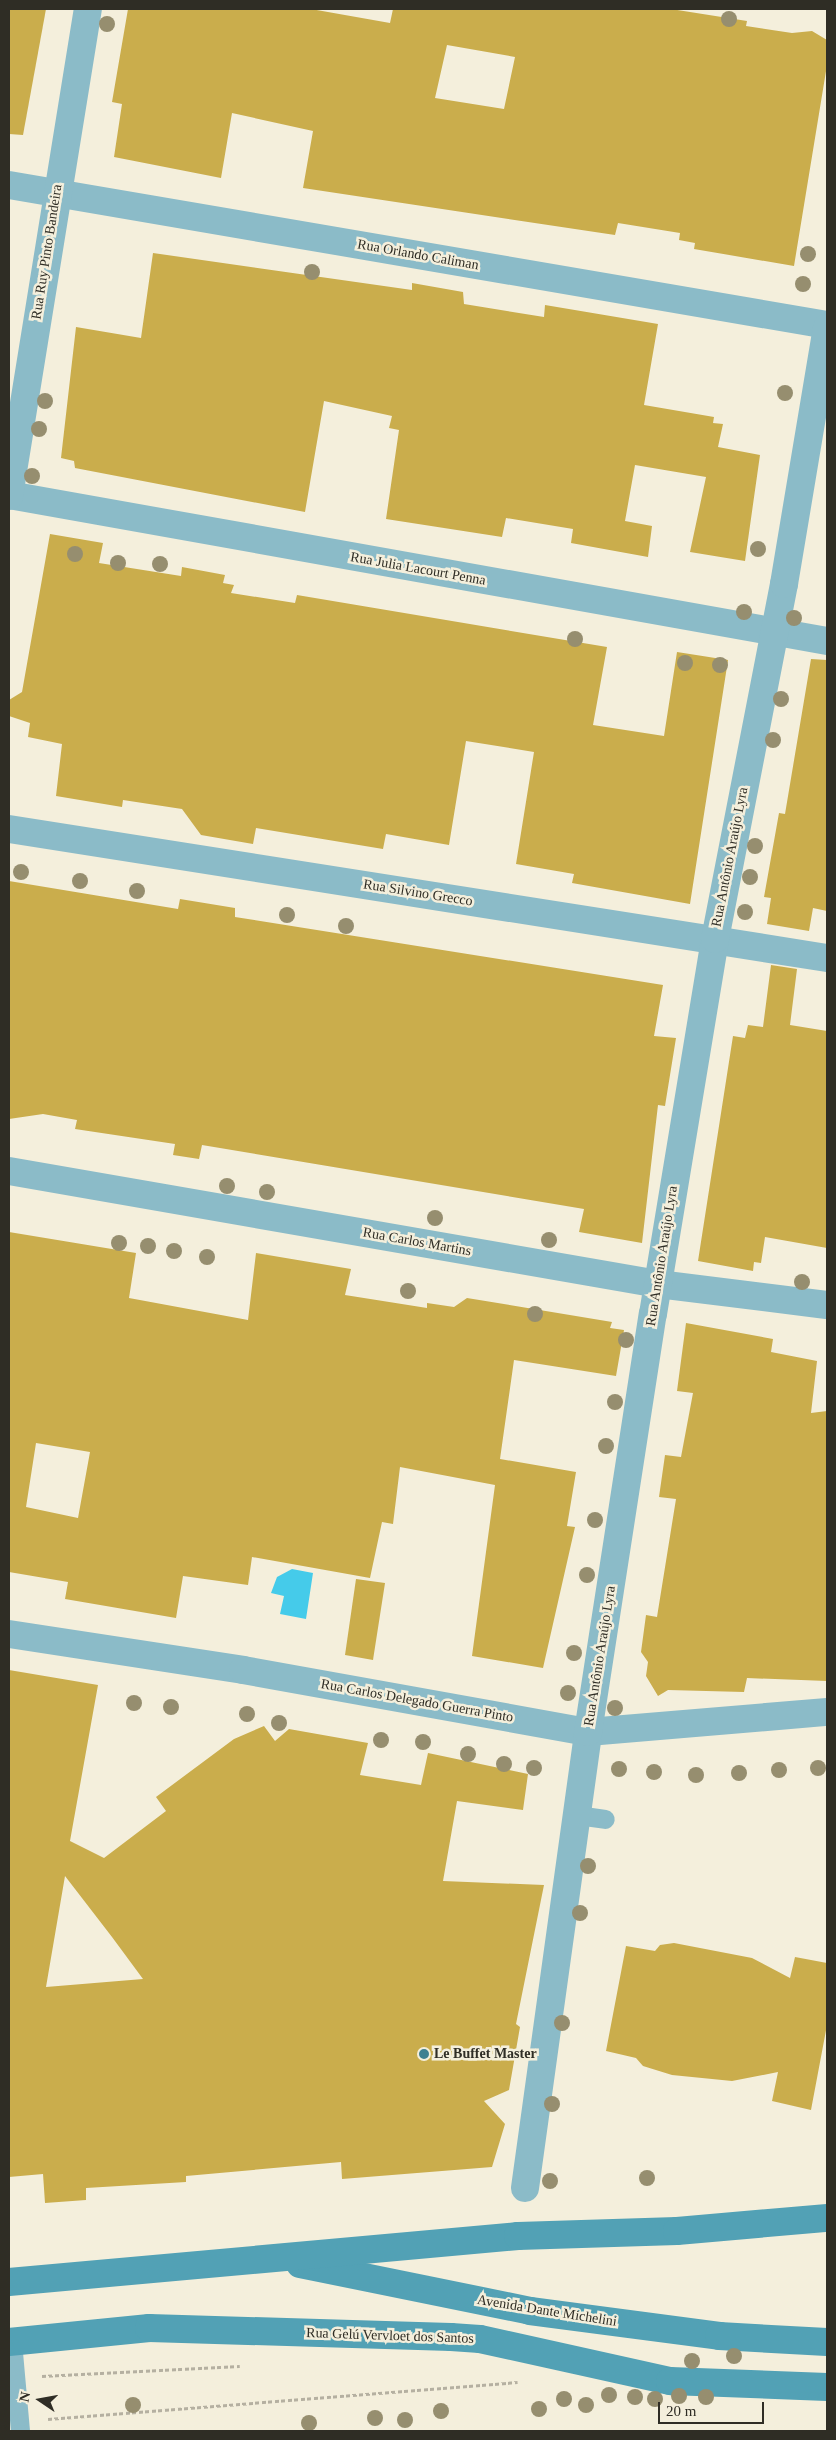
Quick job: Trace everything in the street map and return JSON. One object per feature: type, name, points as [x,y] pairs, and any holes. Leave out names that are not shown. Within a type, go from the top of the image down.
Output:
[{"type":"main road","points":[[9,2282],[518,2236],[677,2231],[827,2218]]},
{"type":"main road","name":"Avenida Dante Michelini","points":[[271,2258],[530,2311],[719,2336],[827,2342]]},
{"type":"main road","name":"Rua Gelú Vervloet dos Santos","points":[[11,2342],[149,2328],[451,2337],[480,2340],[670,2382],[827,2387]]},
{"type":"street","name":"Rua Ruy Pinto Bandeira","points":[[9,496],[56,193],[88,9]]},
{"type":"street","name":"Rua Orlando Caliman","points":[[9,185],[827,326]]},
{"type":"street","name":"Rua Antônio Araújo Lyra","points":[[525,2188],[588,1732],[658,1284],[715,938],[773,633],[827,326]]},
{"type":"street","name":"Rua Julia Lacourt Penna","points":[[9,496],[773,633],[827,641]]},
{"type":"street","name":"Rua Silvino Grecco","points":[[9,829],[715,938],[827,958]]},
{"type":"street","name":"Rua Carlos Martins","points":[[9,1171],[658,1284],[827,1305]]},
{"type":"street","name":"Rua Carlos Delegado Guerra Pinto","points":[[9,1634],[243,1670],[588,1732],[827,1712]]},
{"type":"lane","points":[[577,1815],[605,1820]]},
{"type":"lane","points":[[11,2342],[20,2426]]},
{"type":"path","points":[[20,2426],[530,2381]]},
{"type":"water","points":[[292,1569],[313,1573],[306,1619],[280,1614],[284,1596],[271,1593],[277,1577]]},
{"type":"building","points":[[9,9],[46,9],[23,135],[9,134]]},
{"type":"building","points":[[128,9],[311,9],[390,23],[393,9],[671,9],[747,21],[746,26],[792,33],[812,31],[827,40],[827,65],[794,266],[694,249],[695,243],[679,240],[680,233],[618,223],[615,235],[303,188],[313,131],[232,113],[221,178],[114,157],[122,104],[112,102]],"holes":[[[447,45],[515,57],[504,109],[435,98]]]},
{"type":"building","points":[[153,253],[412,290],[412,283],[463,292],[464,304],[544,317],[545,305],[658,324],[644,405],[714,417],[713,423],[723,424],[718,447],[760,455],[745,561],[690,552],[706,477],[635,465],[625,521],[652,526],[648,557],[571,543],[573,529],[506,518],[502,537],[386,519],[399,430],[389,428],[392,416],[324,401],[305,512],[75,468],[74,461],[61,458],[76,327],[141,338]]},
{"type":"building","points":[[50,534],[103,543],[99,563],[181,576],[182,567],[225,575],[223,583],[234,585],[231,593],[295,603],[297,595],[607,647],[593,725],[664,736],[677,652],[728,660],[690,904],[572,883],[574,874],[516,864],[534,752],[466,741],[449,845],[386,834],[383,849],[256,828],[253,844],[201,835],[182,809],[123,800],[122,807],[56,796],[62,744],[28,737],[30,723],[9,716],[9,700],[22,692]]},
{"type":"building","points":[[811,659],[827,660],[827,911],[813,908],[809,931],[767,924],[771,898],[764,897],[779,813],[785,814]]},
{"type":"building","points":[[9,881],[178,909],[180,899],[235,908],[235,917],[663,985],[654,1036],[676,1038],[665,1106],[658,1105],[642,1243],[579,1232],[584,1209],[202,1145],[199,1159],[173,1155],[175,1144],[75,1129],[77,1120],[43,1114],[9,1119]]},
{"type":"building","points":[[771,965],[797,969],[790,1025],[827,1031],[827,1248],[765,1237],[761,1263],[754,1262],[753,1271],[698,1261],[733,1036],[745,1038],[748,1025],[763,1027]]},
{"type":"building","points":[[9,1232],[136,1253],[129,1298],[248,1320],[256,1253],[351,1269],[345,1295],[427,1308],[427,1303],[454,1307],[467,1298],[612,1322],[610,1328],[624,1330],[616,1376],[514,1360],[500,1459],[576,1472],[567,1526],[575,1527],[543,1668],[472,1656],[495,1485],[400,1467],[393,1524],[382,1522],[370,1578],[252,1557],[248,1585],[183,1576],[176,1618],[65,1599],[68,1582],[9,1572]],"holes":[[[36,1443],[90,1452],[78,1518],[26,1507]]]},
{"type":"building","points":[[686,1323],[773,1339],[771,1352],[817,1361],[811,1413],[827,1411],[827,1681],[747,1678],[744,1692],[668,1690],[658,1696],[646,1676],[648,1662],[641,1652],[646,1615],[657,1617],[676,1499],[659,1497],[665,1455],[681,1457],[693,1393],[677,1391]]},
{"type":"building","points":[[356,1579],[385,1583],[373,1660],[345,1655]]},
{"type":"building","points":[[9,1670],[98,1685],[70,1841],[104,1858],[166,1811],[156,1797],[234,1739],[264,1726],[275,1741],[289,1729],[368,1743],[360,1775],[421,1785],[428,1753],[528,1774],[523,1810],[457,1801],[443,1881],[544,1885],[516,2024],[520,2027],[509,2090],[484,2101],[505,2124],[492,2167],[342,2179],[341,2162],[186,2176],[186,2182],[86,2188],[86,2200],[45,2203],[43,2174],[9,2177]],"holes":[[[65,1876],[143,1979],[46,1987]]]},
{"type":"building","points":[[674,1943],[752,1958],[790,1978],[795,1957],[827,1963],[827,2025],[811,2110],[772,2101],[778,2072],[732,2081],[672,2075],[643,2066],[636,2058],[606,2051],[626,1946],[655,1951],[660,1945]]},
{"type":"place","name":"Le Buffet Master","points":[[424,2054]]}]
